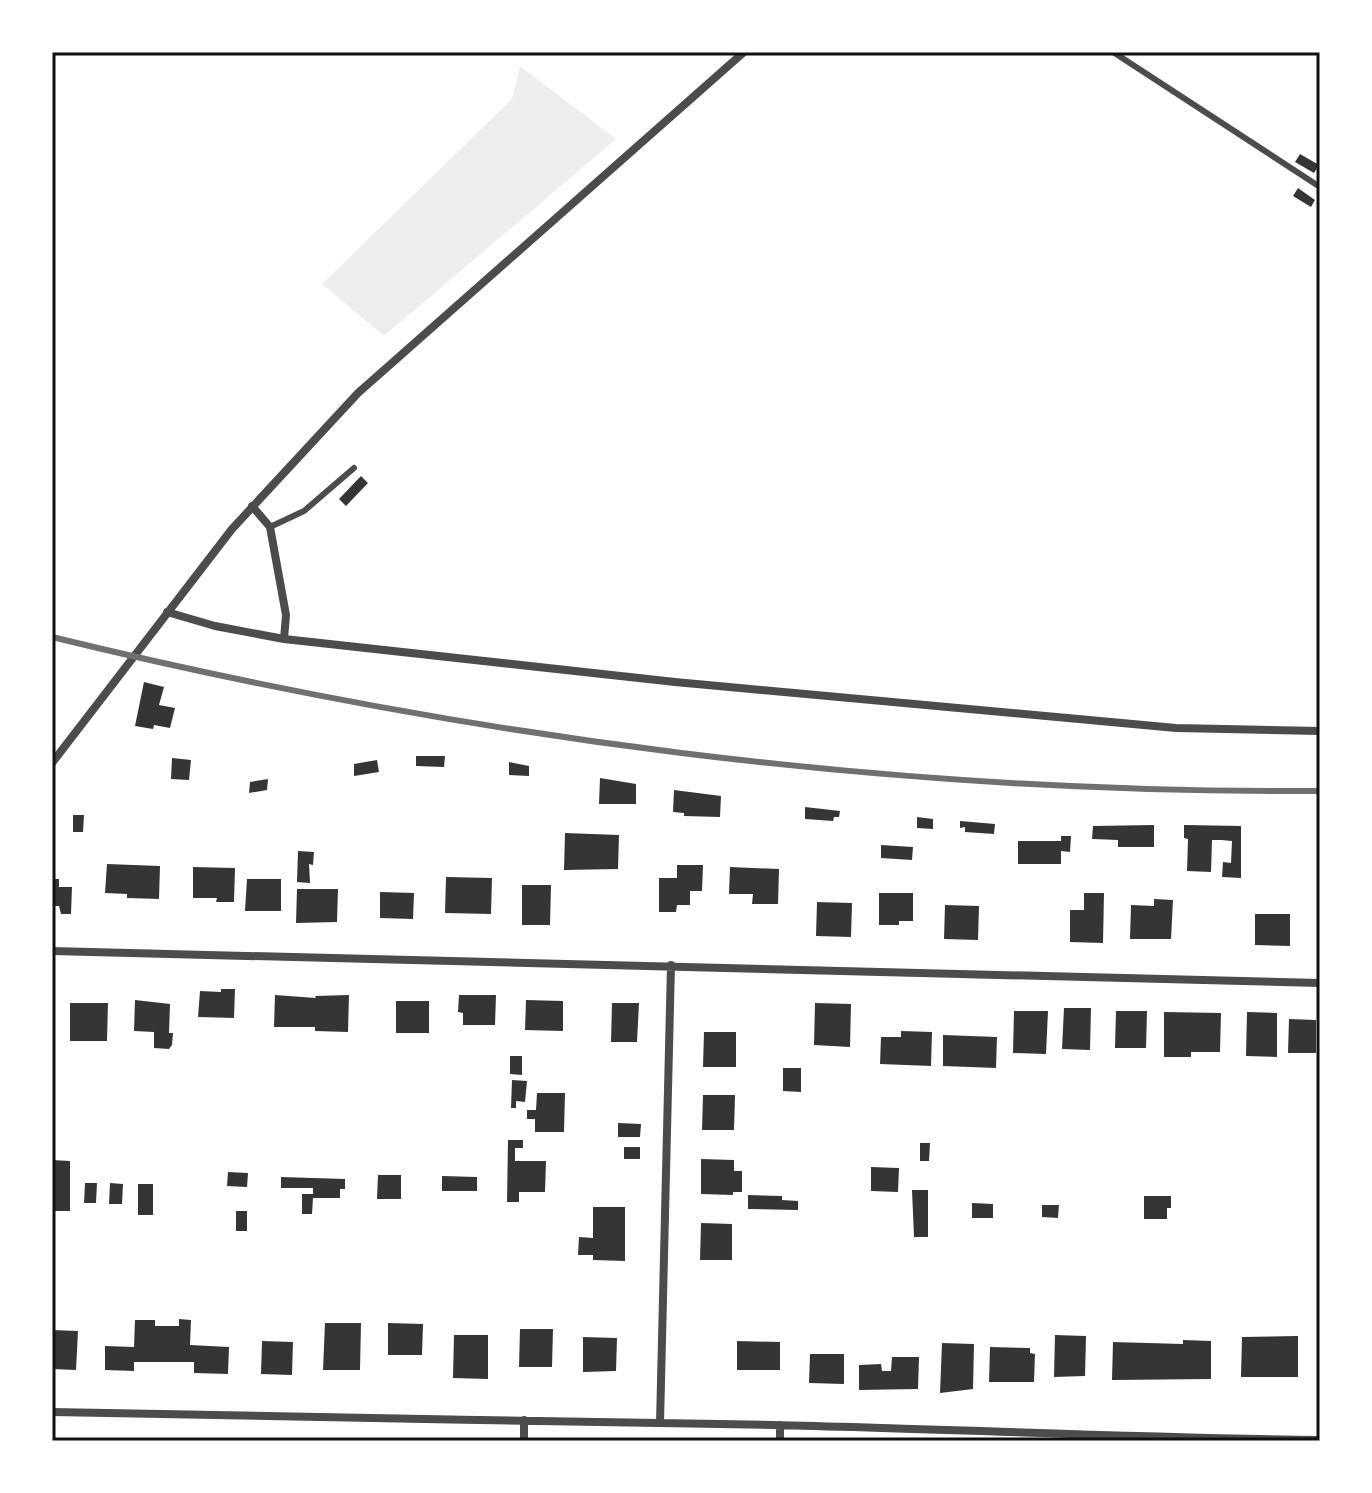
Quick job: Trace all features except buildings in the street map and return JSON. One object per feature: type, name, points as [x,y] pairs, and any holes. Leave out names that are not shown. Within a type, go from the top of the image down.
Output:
[{"type":"street","points":[[52,763],[252,506],[358,393],[744,52]]},
{"type":"street","points":[[252,506],[270,527],[286,615],[284,639]]},
{"type":"street","points":[[167,612],[215,626],[284,639],[675,682],[1176,728],[1320,731]]},
{"type":"street","points":[[52,951],[1320,983]]},
{"type":"street","points":[[660,1423],[671,965]]},
{"type":"street","points":[[52,1412],[780,1425],[1019,1431],[1165,1439],[1320,1440]]},
{"type":"street","points":[[524,1420],[524,1441]]},
{"type":"street","points":[[780,1425],[780,1441]]},
{"type":"lane","points":[[1113,52],[1320,187]]},
{"type":"lane","points":[[270,527],[304,511],[354,468]]},
{"type":"shaded area","points":[[520,66],[616,139],[384,336],[322,284],[512,99]]},
{"type":"railway","points":[[52,637],[208,673],[365,704],[523,731],[682,753],[841,770],[1001,782],[1160,789],[1320,791]]}]
